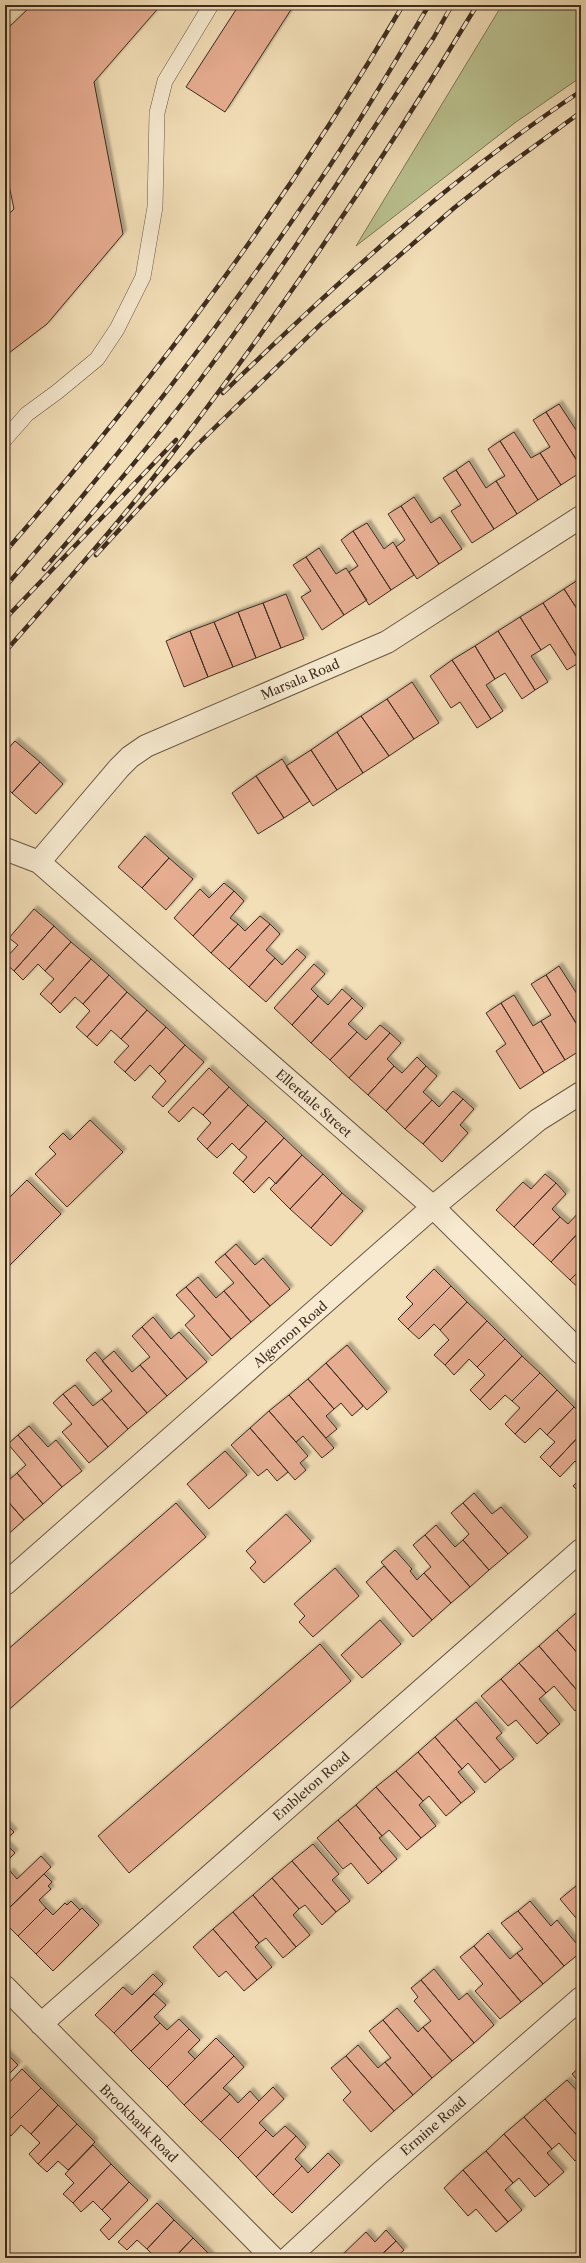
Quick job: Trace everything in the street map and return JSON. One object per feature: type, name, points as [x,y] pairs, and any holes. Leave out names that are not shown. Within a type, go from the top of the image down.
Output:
[{"type":"street","name":"Marsala Road","points":[[39,862],[119,768],[130,757],[146,746],[387,642],[581,517]]},
{"type":"street","points":[[5,849],[39,862]]},
{"type":"street","name":"Ellerdale Street","points":[[39,862],[433,1208],[581,1353]]},
{"type":"street","name":"Algernon Road","points":[[5,1584],[433,1208],[538,1120],[581,1093]]},
{"type":"street","name":"Embleton Road","points":[[41,2024],[581,1550]]},
{"type":"street","name":"Brookbank Road","points":[[5,1987],[273,2258]]},
{"type":"street","name":"Ermine Road","points":[[288,2258],[384,2169],[581,1998]]},
{"type":"lane","points":[[5,439],[27,414],[57,392],[97,359],[117,329],[143,277],[155,207],[158,107],[165,81],[211,5]]},
{"type":"green space","points":[[502,5],[581,5],[581,77],[516,122],[356,246]]},
{"type":"building","points":[[32,5],[161,5],[94,82],[123,234],[47,324],[5,356],[5,218],[14,209],[5,166],[5,31]]},
{"type":"building","points":[[239,5],[294,5],[225,112],[186,87]]},
{"type":"building","points":[[559,404],[576,430],[581,426],[581,467],[546,412]]},
{"type":"building","points":[[546,412],[581,467],[581,472],[561,485],[540,453],[550,447],[533,420]]},
{"type":"building","points":[[514,432],[531,458],[540,453],[561,485],[538,500],[500,441]]},
{"type":"building","points":[[500,441],[538,500],[517,514],[496,481],[505,476],[488,449]]},
{"type":"building","points":[[469,461],[486,488],[496,481],[517,514],[494,529],[456,470]]},
{"type":"building","points":[[456,470],[494,529],[472,543],[451,511],[461,505],[443,478]]},
{"type":"building","points":[[414,497],[431,523],[440,517],[462,549],[439,564],[401,506]]},
{"type":"building","points":[[401,506],[439,564],[417,579],[396,547],[405,540],[388,514]]},
{"type":"building","points":[[367,523],[384,549],[393,542],[414,575],[391,590],[353,531]]},
{"type":"building","points":[[353,531],[391,590],[369,605],[349,572],[358,566],[341,540]]},
{"type":"building","points":[[319,548],[336,574],[346,568],[367,600],[344,615],[306,557]]},
{"type":"building","points":[[306,557],[344,615],[322,630],[301,597],[311,591],[293,565]]},
{"type":"building","points":[[581,578],[581,615],[564,589]]},
{"type":"building","points":[[564,589],[581,615],[581,624],[576,627],[581,636],[580,662],[543,603]]},
{"type":"building","points":[[286,594],[304,639],[281,648],[263,603]]},
{"type":"building","points":[[263,603],[281,648],[256,658],[238,612]]},
{"type":"building","points":[[543,603],[580,662],[567,670],[550,644],[541,650],[520,617]]},
{"type":"building","points":[[238,612],[256,658],[233,667],[214,622]]},
{"type":"building","points":[[520,617],[541,650],[531,656],[548,682],[535,690],[498,631]]},
{"type":"building","points":[[214,622],[233,667],[208,677],[190,631]]},
{"type":"building","points":[[190,631],[208,677],[184,687],[166,641]]},
{"type":"building","points":[[498,631],[535,690],[522,699],[505,673],[495,679],[475,646]]},
{"type":"building","points":[[475,646],[495,679],[486,685],[503,711],[491,719],[452,660]]},
{"type":"building","points":[[452,660],[491,719],[477,728],[460,702],[451,708],[430,676]]},
{"type":"building","points":[[412,682],[439,723],[414,739],[387,699]]},
{"type":"building","points":[[387,699],[414,739],[389,756],[361,716]]},
{"type":"building","points":[[361,716],[389,756],[363,773],[337,732]]},
{"type":"building","points":[[337,732],[363,773],[337,790],[311,750]]},
{"type":"building","points":[[15,741],[40,762],[12,793],[5,786],[5,752]]},
{"type":"building","points":[[311,750],[337,790],[313,806],[286,766]]},
{"type":"building","points":[[282,759],[310,801],[284,818],[256,776]]},
{"type":"building","points":[[40,762],[63,784],[36,814],[12,793]]},
{"type":"building","points":[[256,776],[284,818],[258,834],[232,793]]},
{"type":"building","points":[[145,836],[169,858],[142,888],[118,867]]},
{"type":"building","points":[[169,858],[193,879],[166,910],[142,888]]},
{"type":"building","points":[[224,883],[234,891],[193,936],[174,918],[200,889],[209,898]]},
{"type":"building","points":[[234,891],[244,901],[230,918],[238,924],[211,953],[193,936]]},
{"type":"building","points":[[34,909],[54,926],[14,971],[5,963],[5,959],[18,945],[9,938]]},
{"type":"building","points":[[260,916],[270,924],[229,969],[211,953],[238,924],[245,931]]},
{"type":"building","points":[[270,924],[280,934],[266,950],[275,958],[249,987],[229,969]]},
{"type":"building","points":[[54,926],[71,942],[45,971],[38,964],[23,980],[14,971]]},
{"type":"building","points":[[71,942],[91,959],[51,1004],[40,994],[54,979],[45,971]]},
{"type":"building","points":[[297,949],[306,957],[266,1002],[249,987],[275,958],[282,965]]},
{"type":"building","points":[[91,959],[109,975],[83,1004],[75,997],[60,1013],[51,1004]]},
{"type":"building","points":[[314,964],[325,974],[311,989],[318,996],[292,1025],[274,1008]]},
{"type":"building","points":[[559,966],[579,997],[581,996],[581,1031],[546,975]]},
{"type":"building","points":[[109,975],[127,992],[87,1037],[76,1027],[90,1011],[83,1004]]},
{"type":"building","points":[[546,975],[581,1031],[581,1050],[565,1060],[541,1021],[551,1015],[531,984]]},
{"type":"building","points":[[342,989],[352,998],[311,1043],[292,1025],[318,996],[328,1005]]},
{"type":"building","points":[[127,992],[147,1010],[121,1039],[111,1030],[97,1046],[87,1037]]},
{"type":"building","points":[[514,995],[533,1026],[541,1021],[565,1060],[544,1073],[501,1003]]},
{"type":"building","points":[[352,998],[363,1008],[348,1024],[357,1032],[330,1060],[311,1043]]},
{"type":"building","points":[[501,1003],[544,1073],[520,1089],[496,1051],[506,1044],[486,1013]]},
{"type":"building","points":[[147,1010],[166,1027],[125,1072],[114,1062],[129,1046],[121,1039]]},
{"type":"building","points":[[380,1025],[390,1033],[349,1078],[330,1060],[357,1032],[366,1040]]},
{"type":"building","points":[[166,1027],[185,1045],[159,1074],[150,1065],[135,1081],[125,1072]]},
{"type":"building","points":[[390,1033],[401,1043],[387,1059],[394,1066],[368,1095],[349,1078]]},
{"type":"building","points":[[185,1045],[204,1062],[163,1107],[152,1097],[166,1081],[159,1074]]},
{"type":"building","points":[[417,1057],[426,1066],[386,1111],[368,1095],[394,1066],[402,1073]]},
{"type":"building","points":[[426,1066],[437,1076],[423,1092],[432,1100],[405,1129],[386,1111]]},
{"type":"building","points":[[209,1068],[229,1087],[203,1115],[193,1107],[179,1122],[168,1112]]},
{"type":"building","points":[[229,1087],[248,1105],[207,1149],[197,1139],[211,1123],[203,1115]]},
{"type":"building","points":[[453,1091],[463,1099],[423,1144],[405,1129],[432,1100],[439,1107]]},
{"type":"building","points":[[463,1099],[474,1109],[460,1125],[468,1133],[442,1162],[423,1144]]},
{"type":"building","points":[[248,1105],[266,1121],[239,1150],[232,1143],[217,1158],[207,1149]]},
{"type":"building","points":[[90,1120],[123,1152],[67,1207],[35,1174],[56,1154],[49,1147],[63,1133],[70,1140]]},
{"type":"building","points":[[266,1121],[284,1138],[243,1182],[233,1173],[247,1157],[239,1150]]},
{"type":"building","points":[[284,1138],[302,1155],[276,1184],[269,1177],[254,1193],[243,1182]]},
{"type":"building","points":[[302,1155],[323,1174],[290,1209],[270,1189]]},
{"type":"building","points":[[323,1174],[342,1193],[311,1228],[290,1209]]},
{"type":"building","points":[[545,1174],[556,1183],[514,1227],[496,1210],[523,1182],[531,1189]]},
{"type":"building","points":[[27,1180],[61,1214],[5,1270],[5,1202]]},
{"type":"building","points":[[556,1183],[566,1194],[552,1209],[560,1217],[533,1245],[514,1227]]},
{"type":"building","points":[[342,1193],[363,1211],[331,1246],[311,1228]]},
{"type":"building","points":[[581,1210],[581,1230],[551,1262],[533,1245],[560,1217],[568,1224]]},
{"type":"building","points":[[581,1230],[581,1269],[570,1280],[551,1262]]},
{"type":"building","points":[[236,1244],[255,1265],[263,1258],[290,1289],[270,1306],[225,1254]]},
{"type":"building","points":[[225,1254],[270,1306],[251,1322],[224,1291],[234,1283],[215,1262]]},
{"type":"building","points":[[434,1269],[451,1286],[408,1329],[398,1319],[413,1304],[406,1297]]},
{"type":"building","points":[[581,1269],[581,1290],[570,1280]]},
{"type":"building","points":[[198,1277],[216,1298],[224,1291],[251,1322],[231,1339],[186,1287]]},
{"type":"building","points":[[451,1286],[467,1302],[440,1330],[434,1324],[419,1339],[408,1329]]},
{"type":"building","points":[[186,1287],[231,1339],[212,1356],[185,1325],[195,1316],[176,1295]]},
{"type":"building","points":[[467,1302],[487,1321],[445,1365],[434,1355],[449,1340],[440,1330]]},
{"type":"building","points":[[153,1317],[171,1339],[179,1332],[207,1362],[187,1379],[142,1327]]},
{"type":"building","points":[[487,1321],[505,1339],[477,1367],[469,1359],[454,1375],[445,1365]]},
{"type":"building","points":[[142,1327],[187,1379],[167,1396],[140,1365],[150,1357],[132,1336]]},
{"type":"building","points":[[505,1339],[522,1356],[480,1400],[470,1390],[485,1375],[477,1367]]},
{"type":"building","points":[[347,1345],[387,1392],[367,1410],[326,1363]]},
{"type":"building","points":[[114,1351],[132,1372],[140,1365],[167,1396],[147,1413],[102,1361]]},
{"type":"building","points":[[95,1352],[147,1413],[128,1429],[102,1399],[112,1391],[86,1360]]},
{"type":"building","points":[[522,1356],[540,1373],[512,1401],[505,1395],[490,1410],[480,1400]]},
{"type":"building","points":[[326,1363],[363,1406],[352,1416],[341,1403],[334,1409],[308,1379]]},
{"type":"building","points":[[540,1373],[557,1390],[515,1434],[505,1424],[520,1408],[512,1401]]},
{"type":"building","points":[[308,1379],[334,1409],[326,1416],[337,1429],[326,1438],[289,1395]]},
{"type":"building","points":[[75,1385],[93,1406],[102,1399],[128,1429],[108,1447],[63,1394]]},
{"type":"building","points":[[557,1390],[574,1407],[547,1435],[540,1428],[525,1443],[515,1434]]},
{"type":"building","points":[[63,1394],[108,1447],[89,1463],[62,1432],[72,1424],[53,1403]]},
{"type":"building","points":[[289,1395],[334,1448],[322,1458],[303,1436],[296,1442],[269,1411]]},
{"type":"building","points":[[574,1407],[581,1413],[581,1434],[550,1467],[540,1457],[555,1442],[547,1435]]},
{"type":"building","points":[[269,1411],[308,1456],[300,1463],[306,1470],[295,1480],[250,1428]]},
{"type":"building","points":[[29,1426],[48,1447],[56,1440],[82,1471],[62,1487],[18,1435]]},
{"type":"building","points":[[250,1428],[288,1472],[277,1481],[267,1469],[258,1476],[231,1445]]},
{"type":"building","points":[[581,1434],[581,1468],[575,1461],[560,1477],[550,1467]]},
{"type":"building","points":[[18,1435],[62,1487],[43,1504],[17,1473],[26,1465],[8,1444]]},
{"type":"building","points":[[225,1451],[247,1475],[209,1509],[187,1484]]},
{"type":"building","points":[[17,1473],[43,1504],[24,1520],[5,1498],[5,1476],[9,1480]]},
{"type":"building","points":[[581,1478],[581,1494],[573,1486]]},
{"type":"building","points":[[474,1493],[492,1514],[501,1507],[528,1537],[508,1554],[463,1503]]},
{"type":"building","points":[[5,1498],[24,1520],[5,1537]]},
{"type":"building","points":[[176,1503],[206,1537],[5,1713],[5,1652]]},
{"type":"building","points":[[463,1503],[508,1554],[489,1570],[463,1540],[469,1534],[451,1513]]},
{"type":"building","points":[[286,1514],[311,1541],[264,1583],[250,1568],[256,1562],[246,1551]]},
{"type":"building","points":[[436,1525],[455,1547],[463,1540],[489,1570],[470,1587],[425,1535]]},
{"type":"building","points":[[425,1535],[470,1587],[451,1603],[424,1573],[431,1567],[413,1545]]},
{"type":"building","points":[[395,1550],[412,1569],[410,1571],[417,1580],[424,1573],[451,1603],[432,1620],[381,1562]]},
{"type":"building","points":[[384,1566],[432,1620],[413,1637],[366,1582]]},
{"type":"building","points":[[335,1568],[359,1596],[313,1637],[299,1622],[305,1616],[294,1604]]},
{"type":"building","points":[[576,1613],[581,1618],[581,1657],[557,1630]]},
{"type":"building","points":[[380,1620],[401,1644],[362,1678],[341,1655]]},
{"type":"building","points":[[557,1630],[581,1657],[581,1662],[576,1667],[581,1673],[581,1695],[539,1646]]},
{"type":"building","points":[[320,1644],[351,1681],[129,1873],[98,1836]]},
{"type":"building","points":[[539,1646],[581,1695],[581,1706],[575,1711],[554,1686],[546,1693],[519,1663]]},
{"type":"building","points":[[519,1663],[546,1693],[539,1699],[560,1724],[548,1734],[501,1679]]},
{"type":"building","points":[[501,1679],[548,1734],[537,1744],[516,1720],[508,1726],[481,1696]]},
{"type":"building","points":[[476,1702],[502,1733],[496,1738],[514,1759],[500,1770],[456,1719]]},
{"type":"building","points":[[456,1719],[500,1770],[485,1783],[468,1763],[462,1769],[435,1737]]},
{"type":"building","points":[[435,1737],[462,1769],[458,1772],[475,1792],[461,1803],[418,1752]]},
{"type":"building","points":[[418,1752],[461,1803],[446,1816],[429,1796],[423,1801],[396,1771]]},
{"type":"building","points":[[396,1771],[423,1801],[419,1805],[436,1826],[421,1838],[376,1787]]},
{"type":"building","points":[[376,1787],[421,1838],[407,1850],[389,1830],[382,1836],[356,1805]]},
{"type":"building","points":[[356,1805],[382,1836],[379,1838],[397,1859],[382,1872],[338,1820]]},
{"type":"building","points":[[338,1820],[382,1872],[368,1884],[351,1863],[343,1869],[317,1838]]},
{"type":"building","points":[[5,1823],[14,1832],[5,1841]]},
{"type":"building","points":[[5,1843],[15,1853],[5,1863]]},
{"type":"building","points":[[313,1844],[339,1874],[332,1880],[350,1901],[336,1912],[292,1861]]},
{"type":"building","points":[[41,1856],[51,1867],[5,1912],[5,1876],[10,1871],[17,1879]]},
{"type":"building","points":[[292,1861],[336,1912],[322,1925],[305,1905],[299,1909],[272,1878]]},
{"type":"building","points":[[44,1874],[52,1882],[48,1886],[51,1889],[39,1900],[46,1908],[18,1936],[5,1923],[5,1912]]},
{"type":"building","points":[[272,1878],[299,1909],[293,1915],[310,1935],[296,1947],[253,1895]]},
{"type":"building","points":[[581,1882],[581,1924],[560,1899]]},
{"type":"building","points":[[253,1895],[296,1947],[283,1958],[266,1938],[259,1943],[233,1912]]},
{"type":"building","points":[[71,1901],[80,1910],[36,1954],[18,1936],[46,1908],[53,1915],[65,1903],[67,1905]]},
{"type":"building","points":[[530,1901],[551,1926],[557,1920],[581,1949],[581,1952],[564,1966],[518,1911]]},
{"type":"building","points":[[82,1908],[99,1925],[53,1971],[36,1954]]},
{"type":"building","points":[[518,1911],[564,1966],[543,1984],[517,1953],[523,1949],[501,1923]]},
{"type":"building","points":[[233,1912],[259,1943],[255,1947],[272,1967],[257,1980],[213,1929]]},
{"type":"building","points":[[213,1929],[257,1980],[244,1991],[226,1971],[219,1977],[193,1947]]},
{"type":"building","points":[[488,1933],[510,1959],[517,1953],[543,1984],[521,2002],[474,1946]]},
{"type":"building","points":[[474,1946],[521,2002],[500,2019],[475,1991],[483,1984],[460,1957]]},
{"type":"building","points":[[434,1969],[459,2000],[467,1993],[494,2025],[474,2043],[421,1980]]},
{"type":"building","points":[[153,1974],[163,1984],[114,2033],[95,2015],[123,1987],[132,1995]]},
{"type":"building","points":[[421,1980],[474,2043],[452,2061],[423,2027],[431,2021],[414,2001],[418,1997],[411,1988]]},
{"type":"building","points":[[154,1994],[166,2005],[154,2017],[160,2023],[131,2051],[114,2033]]},
{"type":"building","points":[[397,2008],[418,2032],[423,2027],[452,2061],[432,2078],[383,2020]]},
{"type":"building","points":[[179,2019],[189,2029],[149,2069],[131,2051],[160,2023],[167,2030]]},
{"type":"building","points":[[383,2020],[432,2078],[413,2095],[385,2062],[391,2058],[369,2031]]},
{"type":"building","points":[[189,2029],[200,2040],[188,2052],[195,2059],[167,2087],[149,2069]]},
{"type":"building","points":[[216,2038],[234,2056],[184,2105],[167,2087]]},
{"type":"building","points":[[358,2045],[378,2068],[385,2062],[413,2095],[394,2111],[346,2056]]},
{"type":"building","points":[[5,2052],[18,2065],[5,2078]]},
{"type":"building","points":[[234,2056],[244,2067],[223,2088],[230,2094],[201,2122],[184,2105]]},
{"type":"building","points":[[346,2056],[394,2111],[371,2132],[343,2100],[351,2092],[331,2068]]},
{"type":"building","points":[[581,2066],[581,2085],[572,2074]]},
{"type":"building","points":[[22,2069],[41,2088],[5,2124],[5,2087]]},
{"type":"building","points":[[567,2080],[581,2095],[581,2140],[545,2099]]},
{"type":"building","points":[[273,2087],[284,2099],[259,2123],[266,2130],[238,2158],[220,2140]]},
{"type":"building","points":[[41,2088],[58,2105],[31,2134],[21,2125],[11,2136],[5,2130],[5,2124]]},
{"type":"building","points":[[250,2091],[259,2101],[220,2140],[201,2122],[230,2094],[238,2103]]},
{"type":"building","points":[[545,2099],[581,2140],[581,2156],[575,2161],[559,2143],[552,2149],[524,2117]]},
{"type":"building","points":[[58,2105],[77,2124],[38,2164],[29,2154],[40,2143],[31,2134]]},
{"type":"building","points":[[524,2117],[552,2149],[547,2153],[564,2172],[549,2185],[504,2134]]},
{"type":"building","points":[[77,2124],[95,2142],[68,2170],[58,2161],[47,2172],[38,2164]]},
{"type":"building","points":[[285,2126],[296,2136],[256,2177],[238,2158],[266,2130],[273,2137]]},
{"type":"building","points":[[504,2134],[549,2185],[535,2197],[519,2178],[513,2183],[486,2151]]},
{"type":"building","points":[[296,2136],[306,2147],[295,2159],[302,2166],[273,2195],[256,2177]]},
{"type":"building","points":[[93,2145],[111,2164],[73,2203],[63,2194],[74,2183],[65,2174]]},
{"type":"building","points":[[486,2151],[513,2183],[505,2190],[522,2210],[508,2222],[463,2170]]},
{"type":"building","points":[[328,2153],[340,2165],[292,2213],[273,2195],[302,2166],[308,2173]]},
{"type":"building","points":[[111,2164],[129,2182],[102,2210],[93,2201],[81,2212],[73,2203]]},
{"type":"building","points":[[463,2170],[508,2222],[496,2232],[476,2209],[468,2216],[444,2188]]},
{"type":"building","points":[[129,2182],[148,2200],[109,2240],[100,2230],[111,2219],[102,2210]]},
{"type":"building","points":[[157,2203],[174,2220],[147,2249],[137,2240],[127,2250],[118,2242]]},
{"type":"building","points":[[174,2220],[193,2238],[174,2258],[156,2258],[147,2249]]},
{"type":"building","points":[[386,2230],[396,2241],[378,2258],[339,2258],[366,2232],[375,2242]]},
{"type":"building","points":[[193,2238],[211,2256],[210,2258],[174,2258]]},
{"type":"building","points":[[396,2241],[404,2250],[395,2258],[378,2258]]},
{"type":"railway","points":[[5,552],[114,422],[217,288],[314,149],[403,5]]},
{"type":"railway","points":[[5,587],[87,491],[204,343],[278,241],[344,144],[429,5]]},
{"type":"railway","points":[[44,569],[143,452],[231,338],[320,210],[434,37],[452,5]]},
{"type":"railway","points":[[5,652],[90,555],[139,496],[230,377],[316,256],[398,132],[477,5]]},
{"type":"railway","points":[[223,393],[351,272],[440,196],[533,124],[581,91]]},
{"type":"railway","points":[[96,555],[198,444],[323,322],[454,208],[499,172],[581,112]]},
{"type":"railway","points":[[5,619],[176,440]]}]
